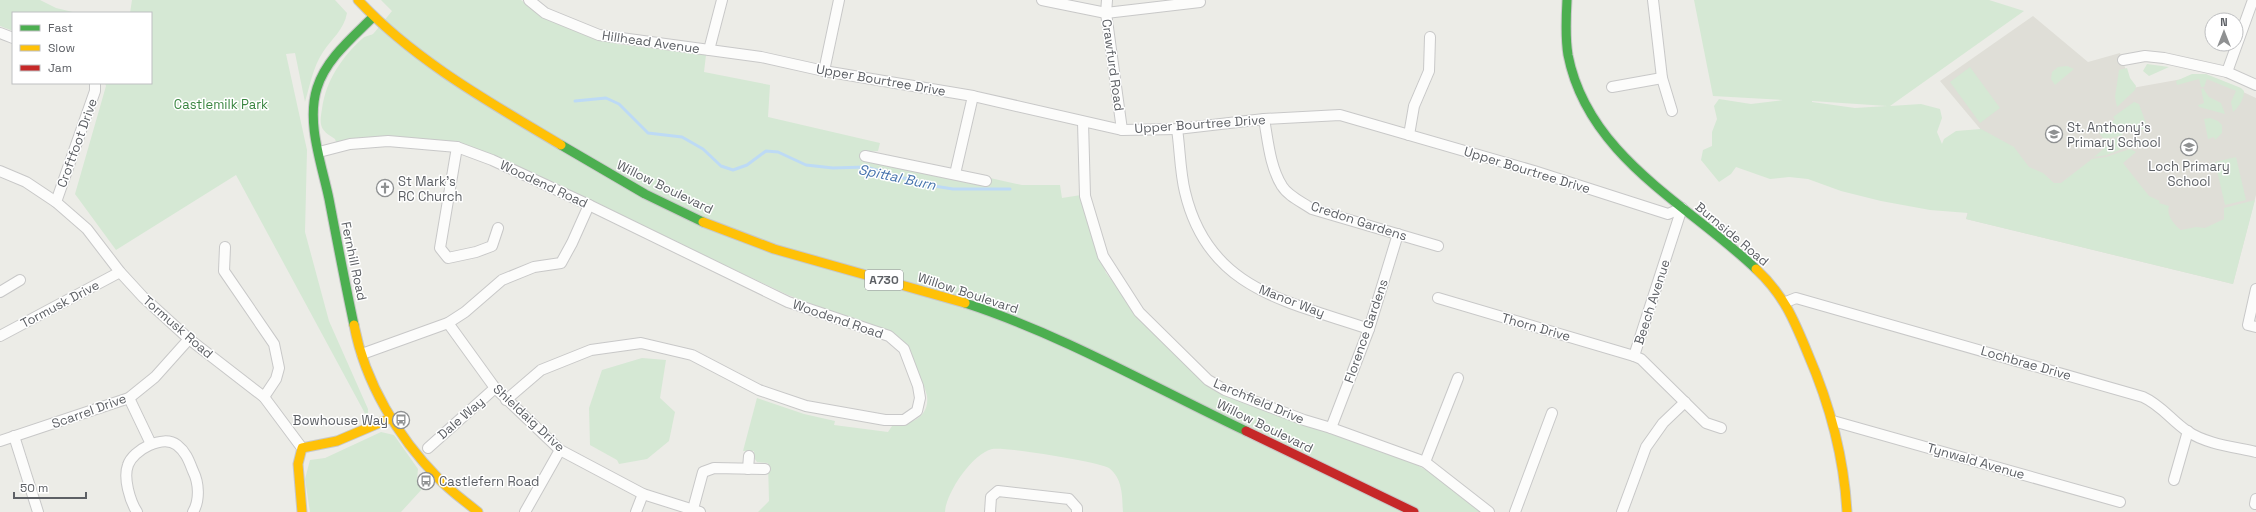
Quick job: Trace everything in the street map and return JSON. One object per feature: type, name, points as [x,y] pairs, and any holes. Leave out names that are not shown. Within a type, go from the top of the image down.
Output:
[{"type":"street","name":"A730","points":[[358,0],[373,17]]},
{"type":"street","points":[[710,50],[722,0]]},
{"type":"street","points":[[824,71],[839,0]]},
{"type":"street","points":[[1042,0],[1106,13],[1200,2]]},
{"type":"street","name":"Crawfurd Road","points":[[1107,0],[1106,13],[1122,130]]},
{"type":"street","name":"Burnside Road","points":[[1566,0],[1566,41],[1568,56],[1583,104],[1635,169],[1751,265],[1786,302],[1813,362],[1833,421],[1845,479],[1847,512]]},
{"type":"street","points":[[1653,0],[1662,78],[1672,111]]},
{"type":"street","points":[[2226,72],[2253,0]]},
{"type":"street","name":"Hillhead Avenue","points":[[533,1],[545,13],[599,35],[710,50]]},
{"type":"street","name":"Fernhill Road","points":[[373,17],[346,43],[327,67],[319,83],[314,101],[313,116],[354,324],[362,354],[375,389],[391,418],[439,479],[465,508],[478,512]]},
{"type":"street","name":"Willow Boulevard","points":[[373,17],[436,67],[620,181],[678,210],[738,236],[797,257],[936,293],[1011,320],[1114,365],[1183,401],[1414,512]]},
{"type":"street","points":[[0,33],[12,38]]},
{"type":"street","points":[[1409,135],[1414,106],[1429,71],[1430,37]]},
{"type":"street","name":"Upper Bourtree Drive","points":[[710,50],[761,57],[824,71],[973,96],[1122,130],[1177,129],[1264,119],[1340,115],[1668,214],[1682,208]]},
{"type":"street","points":[[2123,60],[2151,56],[2226,72],[2256,85]]},
{"type":"street","points":[[1612,87],[1662,78]]},
{"type":"street","name":"Croftfoot Drive","points":[[56,202],[96,91],[95,84]]},
{"type":"street","points":[[955,174],[973,96]]},
{"type":"street","name":"Credon Gardens","points":[[1264,119],[1274,169],[1282,187],[1294,197],[1312,209],[1438,246]]},
{"type":"street","name":"Larchfield Drive","points":[[1083,122],[1085,196],[1103,256],[1139,312],[1208,380],[1225,390],[1304,420],[1331,428],[1425,462],[1489,512]]},
{"type":"street","name":"Manor Way","points":[[1177,129],[1185,192],[1195,222],[1213,254],[1234,274],[1264,293],[1369,329]]},
{"type":"street","name":"Woodend Road","points":[[319,152],[350,144],[388,141],[457,147],[492,160],[589,205],[788,302],[889,336],[904,349],[918,386],[920,398],[917,411],[904,420],[885,420],[806,406],[759,390],[692,355],[641,343],[591,350],[541,370],[506,400]]},
{"type":"street","points":[[457,147],[440,248],[448,258],[476,252],[492,246],[498,228]]},
{"type":"street","points":[[865,156],[986,181]]},
{"type":"street","name":"Tormusk Road","points":[[0,171],[26,182],[56,202],[87,230],[120,272],[189,339],[264,397],[302,448]]},
{"type":"street","points":[[362,354],[448,323],[465,312],[502,280],[534,267],[561,263],[572,243],[589,205]]},
{"type":"street","name":"Beech Avenue","points":[[1682,208],[1634,356],[1641,359],[1706,423],[1721,428]]},
{"type":"street","name":"Florence Gardens","points":[[1331,428],[1369,329],[1398,234]]},
{"type":"street","points":[[225,247],[224,271],[274,344],[279,368],[276,379],[264,397]]},
{"type":"street","name":"Tormusk Drive","points":[[0,336],[120,272]]},
{"type":"street","points":[[0,292],[20,280]]},
{"type":"street","points":[[2256,289],[2248,325],[2256,327]]},
{"type":"street","name":"Thorn Drive","points":[[1438,298],[1634,356]]},
{"type":"street","name":"Lochbrae Drive","points":[[1786,302],[1796,298],[2143,397],[2158,404],[2188,431],[2208,440],[2256,452]]},
{"type":"street","name":"Shieldaig Drive","points":[[448,323],[495,388],[560,450],[643,494],[696,510]]},
{"type":"street","name":"Scarrel Drive","points":[[0,441],[129,398],[156,377],[189,339]]},
{"type":"street","points":[[1425,462],[1458,378]]},
{"type":"street","name":"Dale Way","points":[[428,448],[495,388]]},
{"type":"street","points":[[129,398],[151,444]]},
{"type":"street","points":[[1622,512],[1646,447],[1663,423],[1685,402]]},
{"type":"street","points":[[1515,512],[1552,413]]},
{"type":"street","points":[[302,512],[298,464],[302,448],[320,446],[353,436],[391,418]]},
{"type":"street","name":"Tynwald Avenue","points":[[1833,421],[2120,502]]},
{"type":"street","points":[[2174,480],[2188,431]]},
{"type":"street","points":[[14,436],[38,512]]},
{"type":"street","points":[[137,512],[127,484],[127,467],[131,458],[151,444],[164,442],[176,444],[186,454],[197,480],[198,505],[194,512]]},
{"type":"street","points":[[525,512],[560,450]]},
{"type":"street","points":[[748,468],[749,456]]},
{"type":"street","points":[[696,510],[703,472],[714,468],[765,469]]},
{"type":"street","points":[[990,512],[991,497],[998,492],[1069,498],[1077,508],[1077,512]]},
{"type":"street","points":[[636,512],[643,494]]},
{"type":"shaded area","points":[[2033,16],[2088,62],[2120,53],[2132,88],[2199,76],[2224,83],[2256,98],[2256,195],[2233,284],[1966,219],[1987,137],[1940,81]]},
{"type":"green space","points":[[0,0],[40,0],[56,8],[73,12],[12,12],[12,31],[0,26]]},
{"type":"green space","name":"Castlemilk Park","points":[[132,0],[335,0],[347,13],[343,24],[323,52],[317,64],[305,102],[295,53],[286,54],[307,150],[305,232],[329,321],[368,409],[368,419],[236,175],[116,250],[75,194],[105,84],[152,84],[152,12],[130,12]]},
{"type":"green space","points":[[381,0],[521,0],[542,15],[583,34],[617,44],[706,55],[704,72],[770,85],[768,117],[880,143],[878,151],[866,152],[863,159],[988,186],[990,178],[1022,185],[1060,185],[1062,198],[1081,195],[1094,243],[1106,273],[1140,316],[1207,385],[1411,462],[1443,479],[1486,512],[1123,512],[1121,488],[1114,472],[1109,468],[1089,462],[1031,452],[992,449],[984,452],[976,458],[961,475],[946,504],[945,512],[758,512],[769,501],[768,463],[757,462],[754,458],[754,451],[743,451],[757,398],[804,414],[835,421],[834,425],[888,432],[892,426],[905,424],[917,419],[922,415],[927,404],[925,389],[912,358],[903,343],[893,335],[788,295],[656,233],[435,140],[386,138],[336,142],[335,139],[326,133],[321,124],[322,109],[327,88],[336,70],[348,53],[363,38],[372,35],[392,11]]},
{"type":"green space","points":[[1694,0],[1989,0],[2024,11],[1890,106],[1921,104],[1940,109],[1942,118],[1937,132],[1942,144],[1944,139],[1956,131],[1981,129],[2014,147],[2029,167],[2043,173],[2054,183],[2061,183],[2092,159],[2106,157],[2130,149],[2136,152],[2123,163],[2149,196],[2160,201],[2159,203],[2169,206],[2168,209],[2171,220],[2181,230],[2196,227],[2205,228],[2224,219],[2224,208],[2255,200],[2233,284],[1966,219],[1968,213],[1930,210],[1881,201],[1841,191],[1808,179],[1789,177],[1770,179],[1736,167],[1731,174],[1719,182],[1701,160],[1703,150],[1712,146],[1712,132],[1717,119],[1714,106],[1719,99],[1751,104],[1783,100],[1713,96]],"holes":[[[1812,101],[1887,106],[1855,108]]]},
{"type":"green space","points":[[2147,64],[2169,67],[2149,76],[2143,71]]},
{"type":"green space","points":[[2067,66],[2074,69],[2055,85],[2051,79],[2052,72],[2058,67]]},
{"type":"green space","points":[[1970,67],[2000,108],[1980,123],[1950,82]]},
{"type":"green space","points":[[2127,68],[2130,78],[2136,86],[2135,90],[2117,107],[2115,97],[2119,70]]},
{"type":"green space","points":[[2192,74],[2206,74],[2241,88],[2244,91],[2242,100],[2233,112],[2231,102],[2236,91],[2207,79],[2204,87],[2201,87],[2199,79],[2177,85],[2176,81]]},
{"type":"green space","points":[[2203,88],[2209,97],[2221,103],[2225,114],[2199,107],[2198,105],[2204,103],[2201,89]]},
{"type":"green space","points":[[2134,102],[2139,104],[2148,129],[2137,130],[2131,126],[2128,127],[2121,136],[2104,139],[2099,133],[2115,119],[2113,117]]},
{"type":"green space","points":[[2210,118],[2218,121],[2222,125],[2222,133],[2215,140],[2214,137],[2208,139],[2204,119]]},
{"type":"green space","points":[[2117,138],[2123,140],[2122,149],[2107,155],[2094,157],[2108,145],[2105,141]]},
{"type":"green space","points":[[2236,157],[2246,200],[2225,205],[2215,162]]},
{"type":"green space","points":[[642,358],[666,360],[660,398],[675,412],[669,441],[647,459],[619,464],[617,460],[590,445],[589,408],[602,370]]},
{"type":"green space","points":[[381,432],[394,435],[418,469],[417,479],[422,489],[401,512],[310,512],[305,479],[310,460],[325,458]]},
{"type":"waterway","name":"Spittal Burn","points":[[575,101],[606,98],[619,104],[648,133],[682,137],[703,149],[721,166],[733,170],[747,165],[766,151],[778,152],[806,165],[833,168],[866,167],[928,185],[953,189],[1010,189]]},
{"type":"traffic: fast","points":[[1567,0],[1566,34],[1568,55],[1579,91],[1596,122],[1618,150],[1644,176],[1729,245],[1756,269]]},
{"type":"traffic: fast","points":[[354,325],[329,199],[316,144],[313,115],[314,101],[321,77],[333,58],[373,17]]},
{"type":"traffic: fast","points":[[561,145],[645,194],[703,222]]},
{"type":"traffic: fast","points":[[965,303],[1037,330],[1107,362],[1246,431]]},
{"type":"traffic: slow","points":[[358,0],[380,22],[429,62],[481,97],[561,145]]},
{"type":"traffic: slow","points":[[703,222],[774,249],[965,303]]},
{"type":"traffic: slow","points":[[1756,269],[1774,288],[1787,308],[1816,373],[1835,431],[1843,471],[1847,512]]},
{"type":"traffic: slow","points":[[354,325],[366,368],[385,408],[397,427],[423,462],[438,478],[478,512]]},
{"type":"traffic: slow","points":[[302,512],[298,464],[302,448],[337,441],[391,418]]},
{"type":"traffic: jam","points":[[1246,431],[1414,512]]},
{"type":"place","name":"St. Anthony's Primary School","points":[[2054,134]]},
{"type":"place","name":"Loch Primary School","points":[[2189,147]]},
{"type":"place","name":"St Mark's RC Church","points":[[385,188]]},
{"type":"place","name":"Bowhouse Way","points":[[401,420]]},
{"type":"place","name":"Castlefern Road","points":[[426,481]]}]
